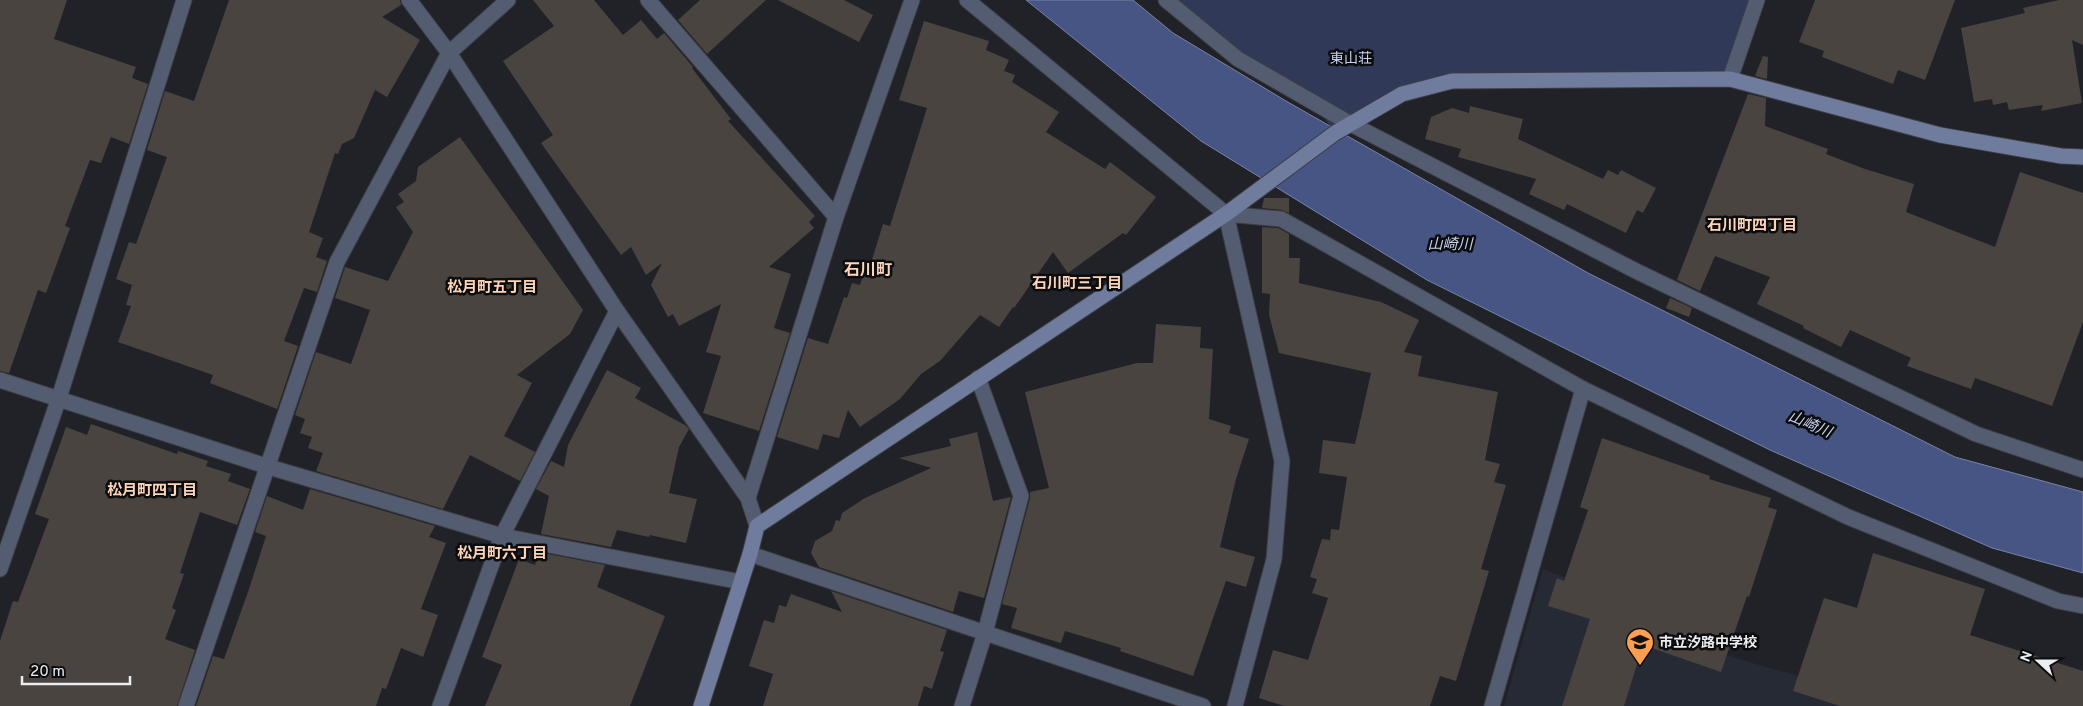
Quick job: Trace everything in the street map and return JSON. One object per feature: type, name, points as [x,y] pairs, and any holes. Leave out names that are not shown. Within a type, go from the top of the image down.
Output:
[{"type":"street","points":[[0,569],[59,398],[184,0]]},
{"type":"street","points":[[409,0],[449,53],[617,311],[748,498],[757,526],[750,554],[701,706]]},
{"type":"street","points":[[186,706],[337,262],[449,53],[508,0]]},
{"type":"street","points":[[648,0],[836,217]]},
{"type":"street","points":[[748,498],[836,217],[912,0]]},
{"type":"street","points":[[967,0],[1226,214],[1281,219],[1583,389],[1848,517],[2058,601],[2083,606]]},
{"type":"street","points":[[1166,0],[1238,59],[1351,124],[1638,272],[1976,434],[2083,470]]},
{"type":"street","points":[[1730,79],[1757,0]]},
{"type":"street","points":[[757,526],[1226,214],[1335,133],[1402,94],[1452,81],[1730,79],[1940,135],[2061,156],[2083,157]]},
{"type":"street","points":[[1226,214],[1282,461],[1274,559],[1235,706]]},
{"type":"street","points":[[440,706],[502,536],[617,311]]},
{"type":"street","points":[[962,706],[985,633],[1021,496],[978,378]]},
{"type":"street","points":[[0,380],[269,466],[502,536],[741,582]]},
{"type":"street","points":[[1492,706],[1583,389]]},
{"type":"street","points":[[750,554],[1203,706]]},
{"type":"shaded area","name":"市立汐路中学校","points":[[1543,569],[1606,594],[1630,627],[1900,706],[1504,706]]},
{"type":"green space","name":"東山荘","points":[[1166,0],[1757,0],[1730,79],[1452,81],[1402,94],[1335,133],[1312,100],[1238,59]]},
{"type":"water","name":"山崎川","points":[[1026,0],[1133,0],[1173,33],[1286,101],[1588,273],[1955,457],[2083,492],[2083,573],[1992,548],[1770,450],[1427,280],[1201,141]]},
{"type":"building","points":[[0,0],[67,0],[54,39],[136,67],[132,78],[148,84],[129,144],[111,137],[101,163],[90,160],[65,226],[70,228],[46,293],[38,290],[9,373],[0,371]]},
{"type":"building","points":[[229,0],[400,0],[401,5],[382,17],[420,40],[387,97],[375,90],[354,138],[342,144],[338,154],[335,153],[309,232],[323,238],[316,257],[327,261],[317,292],[304,288],[284,341],[298,346],[277,409],[210,383],[213,375],[118,342],[131,306],[126,305],[132,285],[116,279],[129,242],[136,244],[167,157],[147,150],[165,91],[194,101]]},
{"type":"building","points":[[533,0],[594,0],[623,35],[641,20],[657,39],[664,33],[693,67],[731,119],[728,121],[815,216],[809,222],[814,228],[769,267],[791,274],[774,328],[790,333],[759,431],[703,413],[721,356],[706,352],[721,304],[679,326],[673,314],[668,317],[651,285],[662,263],[646,275],[631,247],[621,255],[541,143],[553,135],[503,61],[554,26]]},
{"type":"building","points":[[700,0],[766,0],[707,54],[678,20]]},
{"type":"building","points":[[778,0],[844,0],[873,15],[859,42]]},
{"type":"building","points":[[1815,0],[1955,0],[1925,80],[1898,70],[1893,84],[1822,57],[1824,51],[1799,42]]},
{"type":"building","points":[[2059,0],[2083,0],[2083,45],[2072,40],[2082,103],[2041,111],[2043,105],[2009,110],[2007,102],[1993,105],[1992,99],[1974,102],[1961,28],[2025,13],[2023,8]]},
{"type":"building","points":[[924,21],[989,41],[986,50],[1009,60],[1004,71],[1015,75],[1012,82],[1059,112],[1046,132],[1105,169],[1110,162],[1156,197],[1126,235],[1123,233],[1068,273],[1053,252],[999,327],[980,315],[940,361],[921,374],[900,399],[860,427],[848,410],[839,438],[823,434],[818,450],[777,437],[808,338],[828,344],[844,297],[847,298],[852,283],[860,285],[867,262],[871,263],[883,224],[890,226],[927,108],[899,100]]},
{"type":"building","points":[[1763,56],[1768,57],[1767,79],[1755,76]]},
{"type":"building","points":[[1748,94],[1766,98],[1765,126],[1828,149],[1826,154],[1865,169],[1914,184],[1906,212],[1995,247],[2020,172],[2083,193],[2083,322],[2052,406],[1975,378],[1971,389],[1907,366],[1911,358],[1850,330],[1841,347],[1803,328],[1804,326],[1757,304],[1770,277],[1715,256],[1700,291],[1677,280]]},
{"type":"building","points":[[1470,106],[1523,119],[1518,139],[1603,179],[1608,170],[1618,175],[1621,170],[1656,188],[1643,213],[1637,210],[1626,233],[1567,204],[1564,210],[1529,194],[1536,179],[1458,157],[1461,149],[1425,139],[1431,117],[1452,108],[1469,113]]},
{"type":"building","points":[[460,137],[583,310],[570,334],[517,375],[532,383],[504,436],[535,452],[520,481],[470,455],[443,509],[316,471],[323,453],[308,448],[312,437],[300,433],[305,419],[295,415],[316,352],[351,364],[370,310],[335,298],[345,267],[388,281],[413,232],[396,207],[404,202],[398,194],[416,181],[418,167]]},
{"type":"building","points":[[1264,198],[1289,198],[1289,213],[1282,210],[1262,208]]},
{"type":"building","points":[[1262,227],[1278,228],[1289,234],[1289,258],[1300,258],[1299,283],[1381,302],[1419,320],[1404,352],[1422,356],[1418,376],[1498,392],[1485,460],[1500,464],[1494,482],[1506,485],[1481,569],[1489,571],[1456,681],[1440,676],[1430,706],[1284,706],[1259,698],[1273,650],[1308,660],[1328,598],[1312,593],[1317,579],[1310,577],[1322,539],[1330,540],[1331,529],[1339,530],[1347,477],[1319,473],[1323,440],[1355,444],[1371,373],[1279,353],[1269,315],[1270,294],[1262,293]]},
{"type":"building","points":[[1670,298],[1692,308],[1689,317],[1666,308]]},
{"type":"building","points":[[1156,324],[1201,327],[1200,348],[1213,349],[1209,419],[1231,426],[1229,433],[1249,439],[1236,479],[1220,547],[1255,557],[1246,587],[1226,581],[1193,676],[1120,651],[1121,648],[1065,631],[1061,643],[1011,628],[1017,608],[1002,604],[1030,492],[1049,488],[1025,392],[1137,363],[1153,363]]},
{"type":"building","points":[[607,370],[641,388],[635,398],[689,429],[679,447],[669,493],[697,499],[686,543],[617,530],[611,547],[541,534],[549,496],[536,489],[551,461],[564,467],[568,445]]},
{"type":"building","points":[[91,424],[177,454],[178,451],[208,461],[206,466],[231,474],[228,481],[250,489],[237,525],[200,512],[180,573],[184,574],[172,608],[176,610],[165,639],[195,650],[177,706],[0,706],[0,641],[13,601],[18,602],[49,519],[35,514],[66,427],[87,435]]},
{"type":"building","points":[[977,432],[993,501],[1011,497],[984,598],[959,591],[953,612],[819,567],[811,553],[815,541],[832,531],[836,520],[840,521],[842,513],[865,498],[931,468],[899,458],[951,446],[949,439]]},
{"type":"building","points":[[1602,438],[1710,476],[1709,479],[1771,498],[1768,507],[1777,510],[1749,597],[1747,596],[1721,672],[1643,645],[1624,706],[1562,706],[1590,619],[1548,606],[1557,578],[1564,581],[1588,510],[1580,507]]},
{"type":"building","points":[[310,489],[435,526],[429,537],[446,543],[421,609],[438,615],[423,657],[401,648],[386,689],[382,688],[376,706],[196,706],[213,656],[224,659],[249,589],[266,536],[255,532],[267,496],[303,510]]},
{"type":"building","points":[[538,552],[605,565],[597,587],[665,616],[630,706],[485,706],[502,665],[482,657],[519,559],[535,565]]},
{"type":"building","points":[[1873,553],[1985,589],[1970,635],[2083,671],[2083,706],[1840,706],[1793,691],[1824,598],[1857,608]]},
{"type":"building","points":[[831,591],[947,630],[940,651],[944,652],[932,689],[924,686],[918,706],[763,706],[773,674],[749,666],[764,620],[774,623],[779,605],[786,607],[791,594],[842,612]]},
{"type":"place","name":"市立汐路中学校","points":[[1640,666]]},
{"type":"district","name":"石川町四丁目","points":[[1752,225]]},
{"type":"district","name":"石川町","points":[[868,269]]},
{"type":"district","name":"石川町三丁目","points":[[1077,283]]},
{"type":"district","name":"松月町五丁目","points":[[492,287]]},
{"type":"district","name":"松月町四丁目","points":[[152,490]]},
{"type":"district","name":"松月町六丁目","points":[[502,553]]}]
